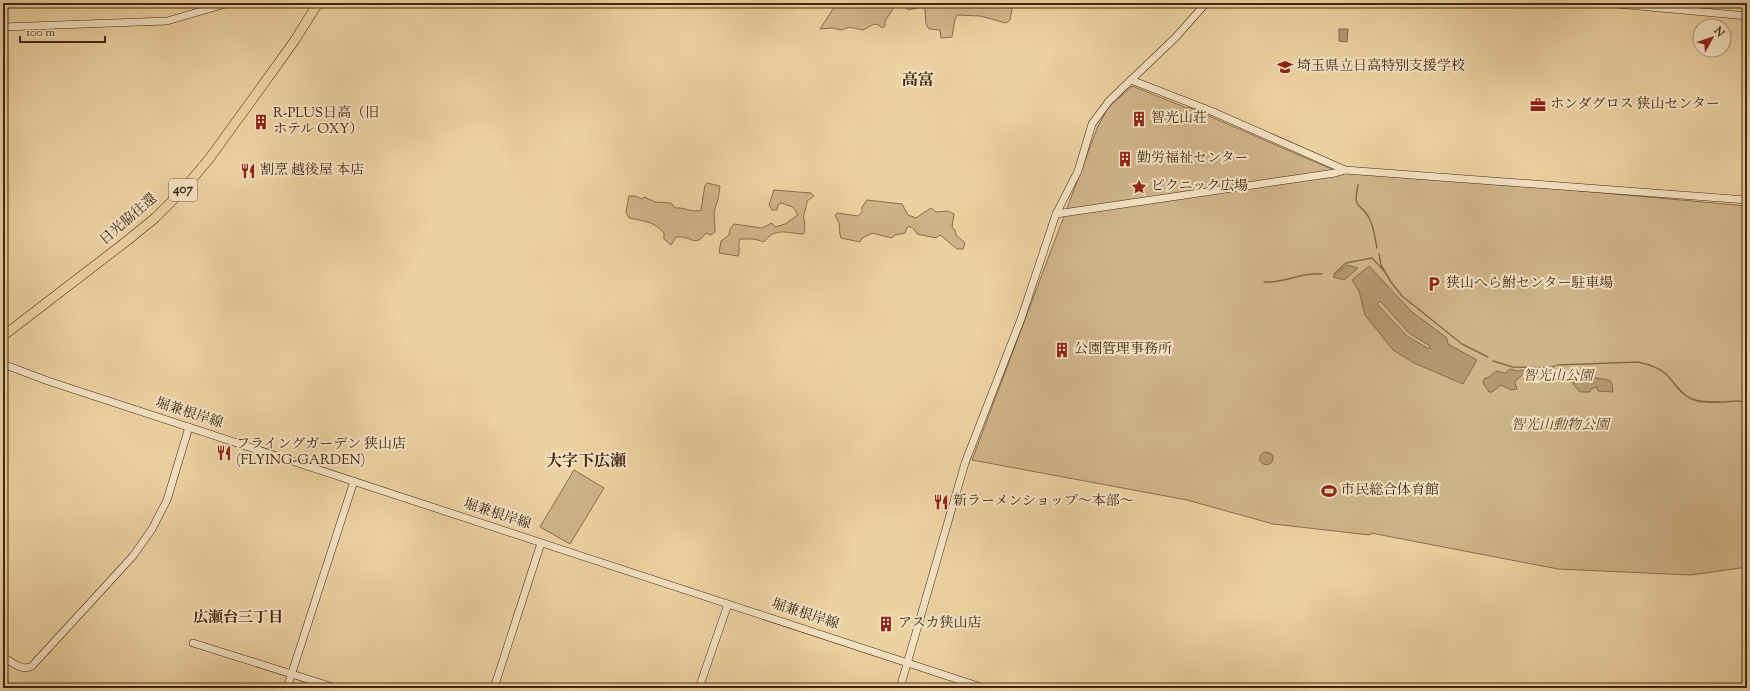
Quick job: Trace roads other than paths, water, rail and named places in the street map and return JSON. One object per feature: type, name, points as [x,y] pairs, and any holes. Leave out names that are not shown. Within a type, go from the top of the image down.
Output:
[{"type":"highway","name":"日光脇往還","points":[[3,336],[128,240],[155,218],[182,191],[209,159],[262,86],[295,40],[318,3]]},
{"type":"street","points":[[3,27],[167,21],[229,3]]},
{"type":"street","points":[[900,688],[965,463],[1021,319],[1056,214],[1078,171],[1090,130],[1096,117],[1109,101],[1176,37],[1206,3]]},
{"type":"street","points":[[1606,3],[1747,16]]},
{"type":"street","points":[[1131,80],[1218,113],[1346,170]]},
{"type":"street","points":[[1056,214],[1335,173],[1346,170],[1747,200]]},
{"type":"street","name":"堀兼根岸線","points":[[3,364],[48,381],[984,688]]},
{"type":"street","points":[[3,657],[18,667],[27,668],[32,666],[133,556],[152,529],[167,500],[189,427]]},
{"type":"street","points":[[287,688],[354,481]]},
{"type":"street","points":[[494,688],[541,543]]},
{"type":"street","points":[[700,688],[728,604]]},
{"type":"street","points":[[193,643],[336,688]]},
{"type":"waterway","points":[[1358,185],[1356,200],[1370,220],[1377,248]]},
{"type":"waterway","points":[[1379,254],[1381,265],[1391,282],[1402,296],[1462,344],[1488,357]]},
{"type":"waterway","points":[[1334,274],[1346,263],[1372,258],[1385,272]]},
{"type":"waterway","points":[[1264,282],[1322,274]]},
{"type":"waterway","points":[[1493,361],[1513,367],[1549,368],[1555,366]]},
{"type":"waterway","points":[[1557,365],[1638,362],[1660,369],[1681,391],[1692,399],[1708,402],[1735,401]]},
{"type":"waterway","points":[[1527,373],[1540,371],[1569,381]]},
{"type":"waterway","points":[[1736,401],[1747,402]]},
{"type":"place","name":"埼玉県立日高特別支援学校","points":[[1285,67]]},
{"type":"place","name":"ホンダグロス 狭山センター","points":[[1538,105]]},
{"type":"place","name":"智光山荘","points":[[1139,119]]},
{"type":"place","name":"R-PLUS日高（旧 ホテル OXY）","points":[[261,122]]},
{"type":"place","name":"勤労福祉センター","points":[[1125,159]]},
{"type":"place","name":"割烹 越後屋 本店","points":[[248,171]]},
{"type":"place","name":"ピクニック広場","points":[[1139,187]]},
{"type":"place","name":"狭山へら鮒センター駐車場","points":[[1434,284]]},
{"type":"place","name":"公園管理事務所","points":[[1062,350]]},
{"type":"place","name":"フライングガーデン 狭山店 (FLYING-GARDEN)","points":[[224,453]]},
{"type":"place","name":"市民総合体育館","points":[[1329,491]]},
{"type":"place","name":"新ラーメンショップ～本部～","points":[[941,502]]},
{"type":"place","name":"アスカ狭山店","points":[[886,624]]},
{"type":"district","name":"高富","points":[[918,81]]},
{"type":"district","name":"大字下広瀬","points":[[586,462]]},
{"type":"district","name":"広瀬台三丁目","points":[[238,618]]},
{"type":"park label","name":"智光山公園","points":[[1558,377]]},
{"type":"park label","name":"智光山動物公園","points":[[1560,426]]}]
